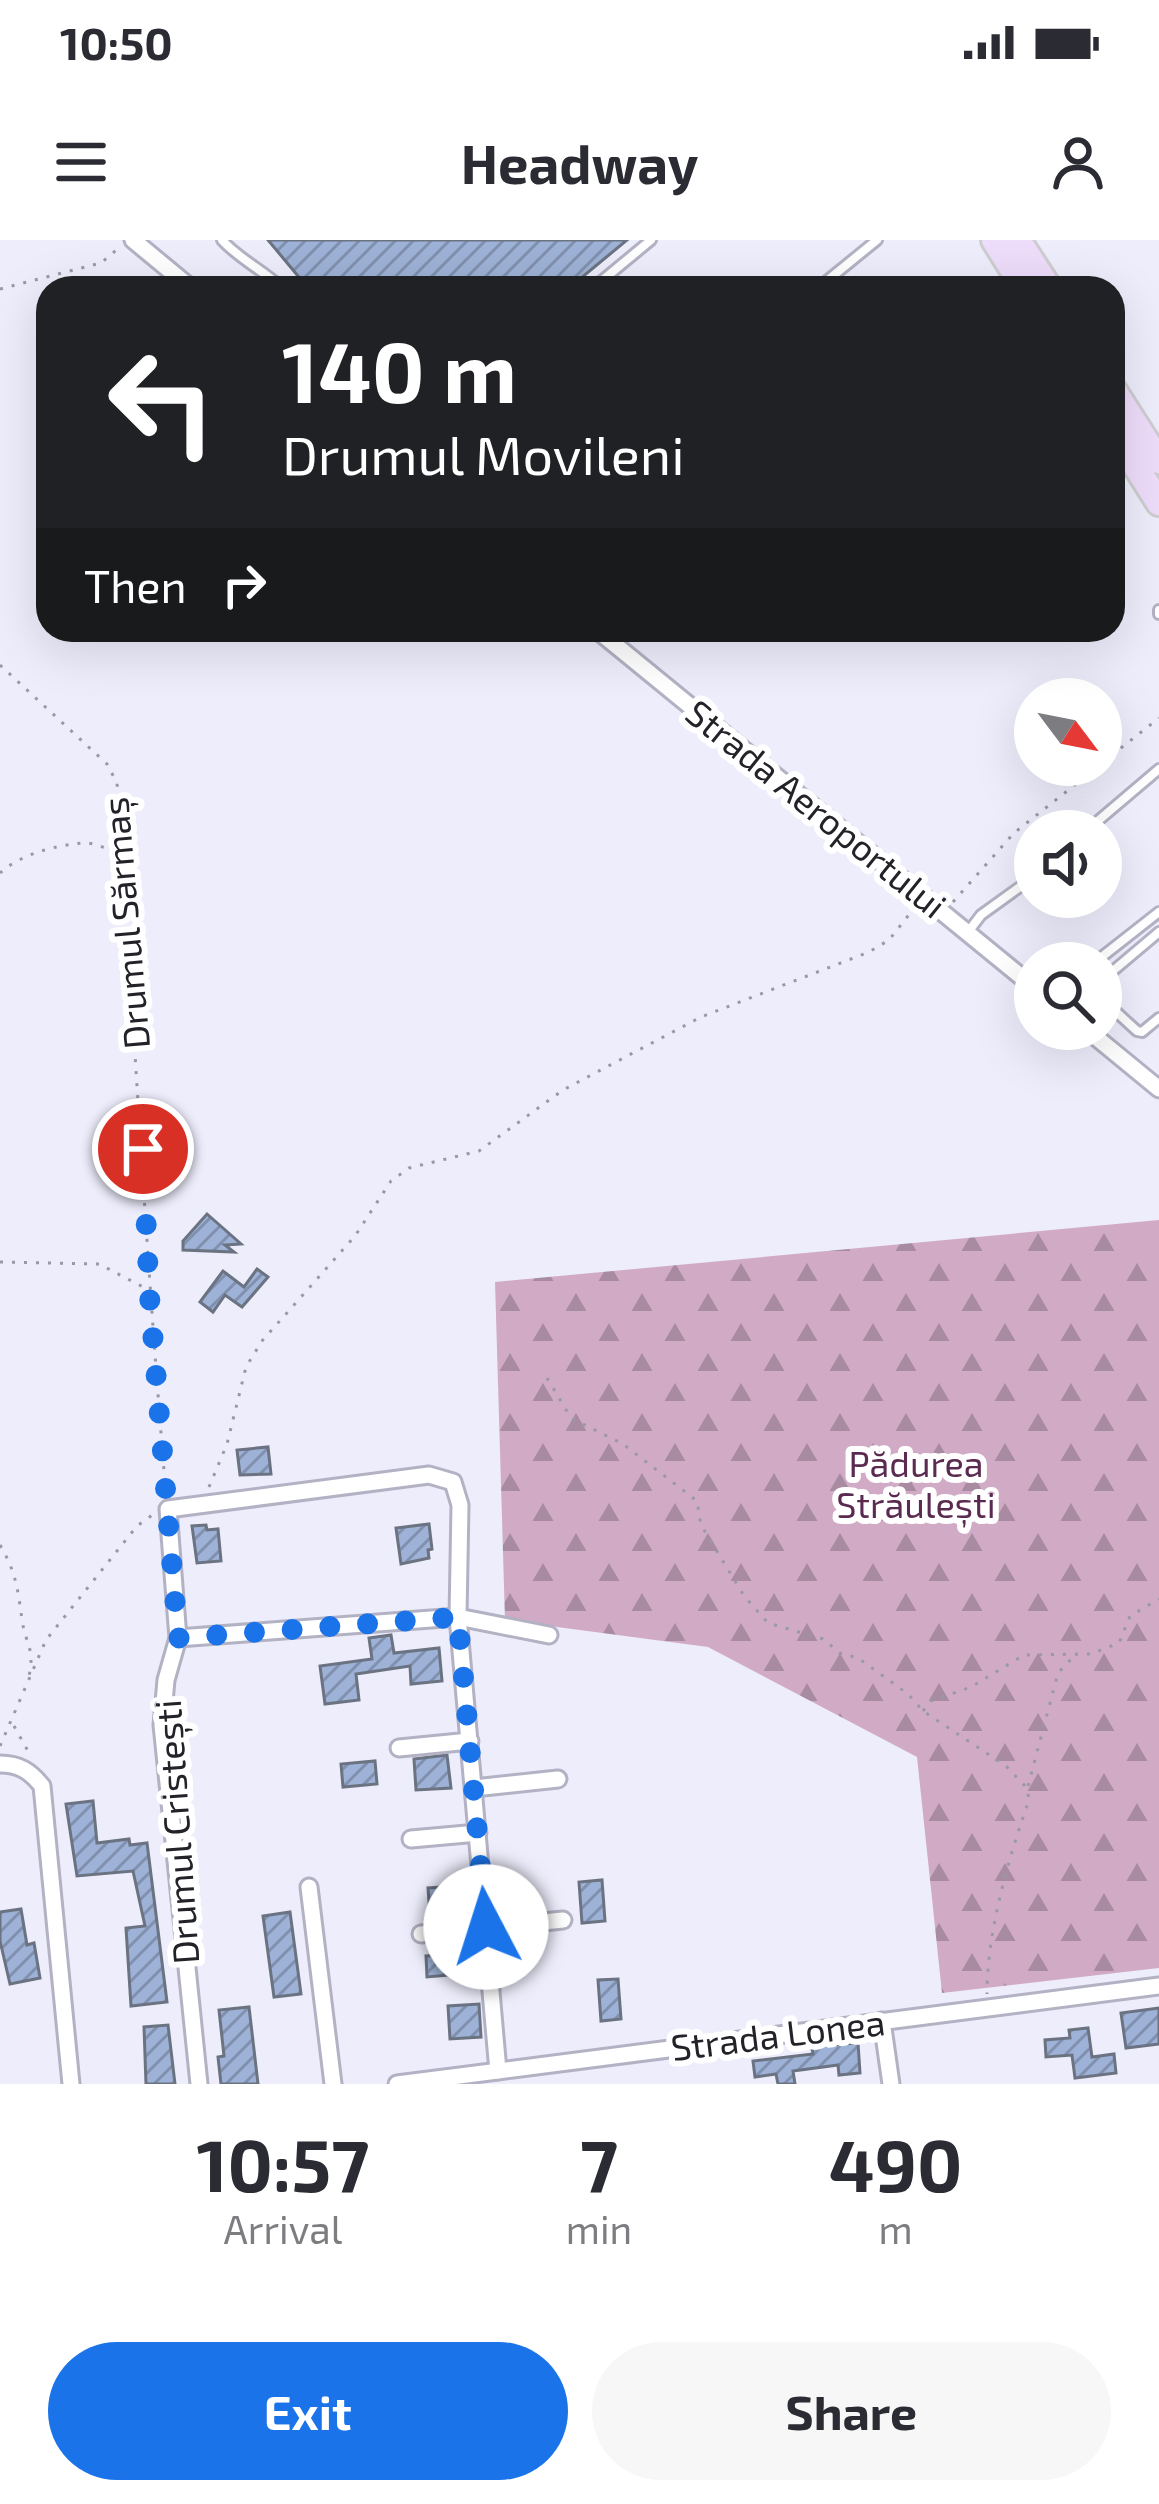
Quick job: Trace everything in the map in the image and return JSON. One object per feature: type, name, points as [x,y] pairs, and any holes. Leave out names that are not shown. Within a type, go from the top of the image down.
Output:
[{"type":"main road","points":[[994,240],[1016,276]]},
{"type":"main road","points":[[1018,240],[1040,276]]},
{"type":"main road","points":[[1125,408],[1159,460]]},
{"type":"main road","points":[[1125,449],[1159,503]]},
{"type":"street","points":[[133,240],[176,276]]},
{"type":"street","name":"Strada Aeroportului","points":[[612,642],[1014,971]]},
{"type":"street","points":[[1112,1050],[1159,1089]]},
{"type":"street","points":[[168,1509],[429,1475],[453,1482],[460,1505],[458,1617],[498,2071]]},
{"type":"street","name":"Drumul Cristești","points":[[168,1509],[178,1638],[166,1680],[162,1725],[199,2084]]},
{"type":"street","points":[[178,1638],[458,1617],[549,1635]]},
{"type":"street","points":[[399,1748],[470,1741]]},
{"type":"street","points":[[0,1764],[14,1764],[37,1779],[71,2084]]},
{"type":"street","points":[[474,1788],[558,1779]]},
{"type":"street","points":[[411,1839],[478,1833]]},
{"type":"street","points":[[309,1887],[333,2084]]},
{"type":"street","points":[[421,1934],[563,1920]]},
{"type":"street","name":"Strada Lonea","points":[[397,2084],[1159,1986]]},
{"type":"street","points":[[882,2021],[891,2084]]},
{"type":"lane","points":[[222,240],[270,276]]},
{"type":"lane","points":[[607,276],[650,240]]},
{"type":"lane","points":[[833,276],[877,240]]},
{"type":"lane","points":[[1111,810],[1159,769]]},
{"type":"lane","points":[[968,933],[981,915],[1014,891]]},
{"type":"lane","points":[[1121,942],[1159,912]]},
{"type":"lane","points":[[1122,963],[1159,932]]},
{"type":"lane","points":[[1122,1017],[1142,1032],[1159,1018]]},
{"type":"path","points":[[50,276],[101,263],[124,240]]},
{"type":"path","points":[[0,289],[36,280]]},
{"type":"path","name":"Drumul Sărmaș","points":[[0,665],[107,764],[117,783],[149,1290],[168,1509]]},
{"type":"path","points":[[1122,748],[1159,718]]},
{"type":"path","points":[[944,912],[1014,833],[1074,786]]},
{"type":"path","points":[[0,873],[38,850],[83,843],[122,856]]},
{"type":"path","points":[[197,1502],[211,1484],[227,1444],[245,1367],[262,1341],[355,1236],[392,1181],[409,1168],[479,1151],[563,1090],[701,1017],[869,952],[889,940],[923,896]]},
{"type":"path","points":[[0,1262],[99,1264],[149,1290]]},
{"type":"path","points":[[547,1378],[571,1418],[623,1444],[697,1501],[701,1525],[744,1596],[768,1623],[823,1639],[840,1653],[858,1658],[908,1694],[923,1711],[1006,1766],[1027,1788]]},
{"type":"path","points":[[0,1745],[46,1640],[137,1526],[168,1509]]},
{"type":"path","points":[[0,1546],[16,1572],[22,1624],[34,1652],[27,1684]]},
{"type":"path","points":[[923,1711],[931,1701],[971,1687],[1024,1654],[1090,1654],[1119,1643],[1130,1616],[1159,1599]]},
{"type":"path","points":[[987,2008],[987,1958],[995,1938],[995,1912],[1029,1800],[1027,1788],[1058,1673],[1077,1653]]},
{"type":"path","points":[[12,1723],[30,1754],[37,1779]]},
{"type":"green space","name":"Pădurea Străulești","points":[[1159,1220],[1159,1968],[942,1993],[917,1757],[708,1647],[505,1620],[495,1282]]},
{"type":"building","points":[[268,240],[627,240],[584,276],[298,276]]},
{"type":"building","points":[[207,1214],[241,1244],[225,1245],[234,1252],[183,1250],[183,1241]]},
{"type":"building","points":[[257,1269],[268,1277],[242,1307],[225,1295],[213,1312],[200,1302],[223,1271],[244,1287]]},
{"type":"building","points":[[268,1447],[271,1474],[240,1475],[237,1450]]},
{"type":"building","points":[[429,1524],[429,1558],[401,1564],[396,1528]]},
{"type":"building","points":[[206,1525],[207,1530],[218,1529],[221,1561],[197,1563],[192,1526]]},
{"type":"building","points":[[391,1635],[394,1653],[439,1648],[442,1681],[411,1684],[410,1666],[356,1674],[359,1700],[325,1704],[320,1666],[372,1659],[369,1638]]},
{"type":"building","points":[[447,1755],[451,1788],[416,1790],[414,1759]]},
{"type":"building","points":[[375,1761],[377,1784],[343,1787],[341,1764]]},
{"type":"building","points":[[93,1801],[97,1843],[129,1839],[130,1845],[147,1843],[167,2002],[131,2006],[126,1928],[145,1926],[133,1871],[77,1876],[66,1804]]},
{"type":"building","points":[[602,1880],[605,1921],[582,1923],[579,1882]]},
{"type":"building","points":[[458,1886],[470,1895],[472,1909],[465,1909],[465,1914],[430,1916],[428,1888]]},
{"type":"building","points":[[21,1909],[27,1945],[34,1943],[40,1978],[10,1984],[0,1941],[0,1912]]},
{"type":"building","points":[[290,1912],[301,1994],[274,1997],[263,1916]]},
{"type":"building","points":[[462,1954],[463,1974],[427,1977],[426,1956]]},
{"type":"building","points":[[618,1979],[621,2019],[601,2021],[598,1980]]},
{"type":"building","points":[[479,2004],[481,2037],[450,2039],[448,2006]]},
{"type":"building","points":[[249,2007],[258,2084],[221,2084],[218,2057],[224,2056],[219,2010]]},
{"type":"building","points":[[1159,2008],[1159,2044],[1126,2048],[1121,2013]]},
{"type":"building","points":[[168,2025],[175,2084],[146,2084],[144,2027]]},
{"type":"building","points":[[1088,2028],[1092,2057],[1114,2054],[1116,2073],[1075,2078],[1072,2055],[1046,2057],[1045,2040],[1070,2038],[1069,2030]]},
{"type":"building","points":[[830,2040],[830,2045],[858,2043],[860,2073],[839,2075],[838,2065],[793,2071],[795,2084],[778,2084],[776,2074],[755,2077],[753,2061],[813,2054],[811,2043]]},
{"type":"route","points":[[143,1149],[149,1290],[178,1638],[458,1617],[486,1927]]}]
